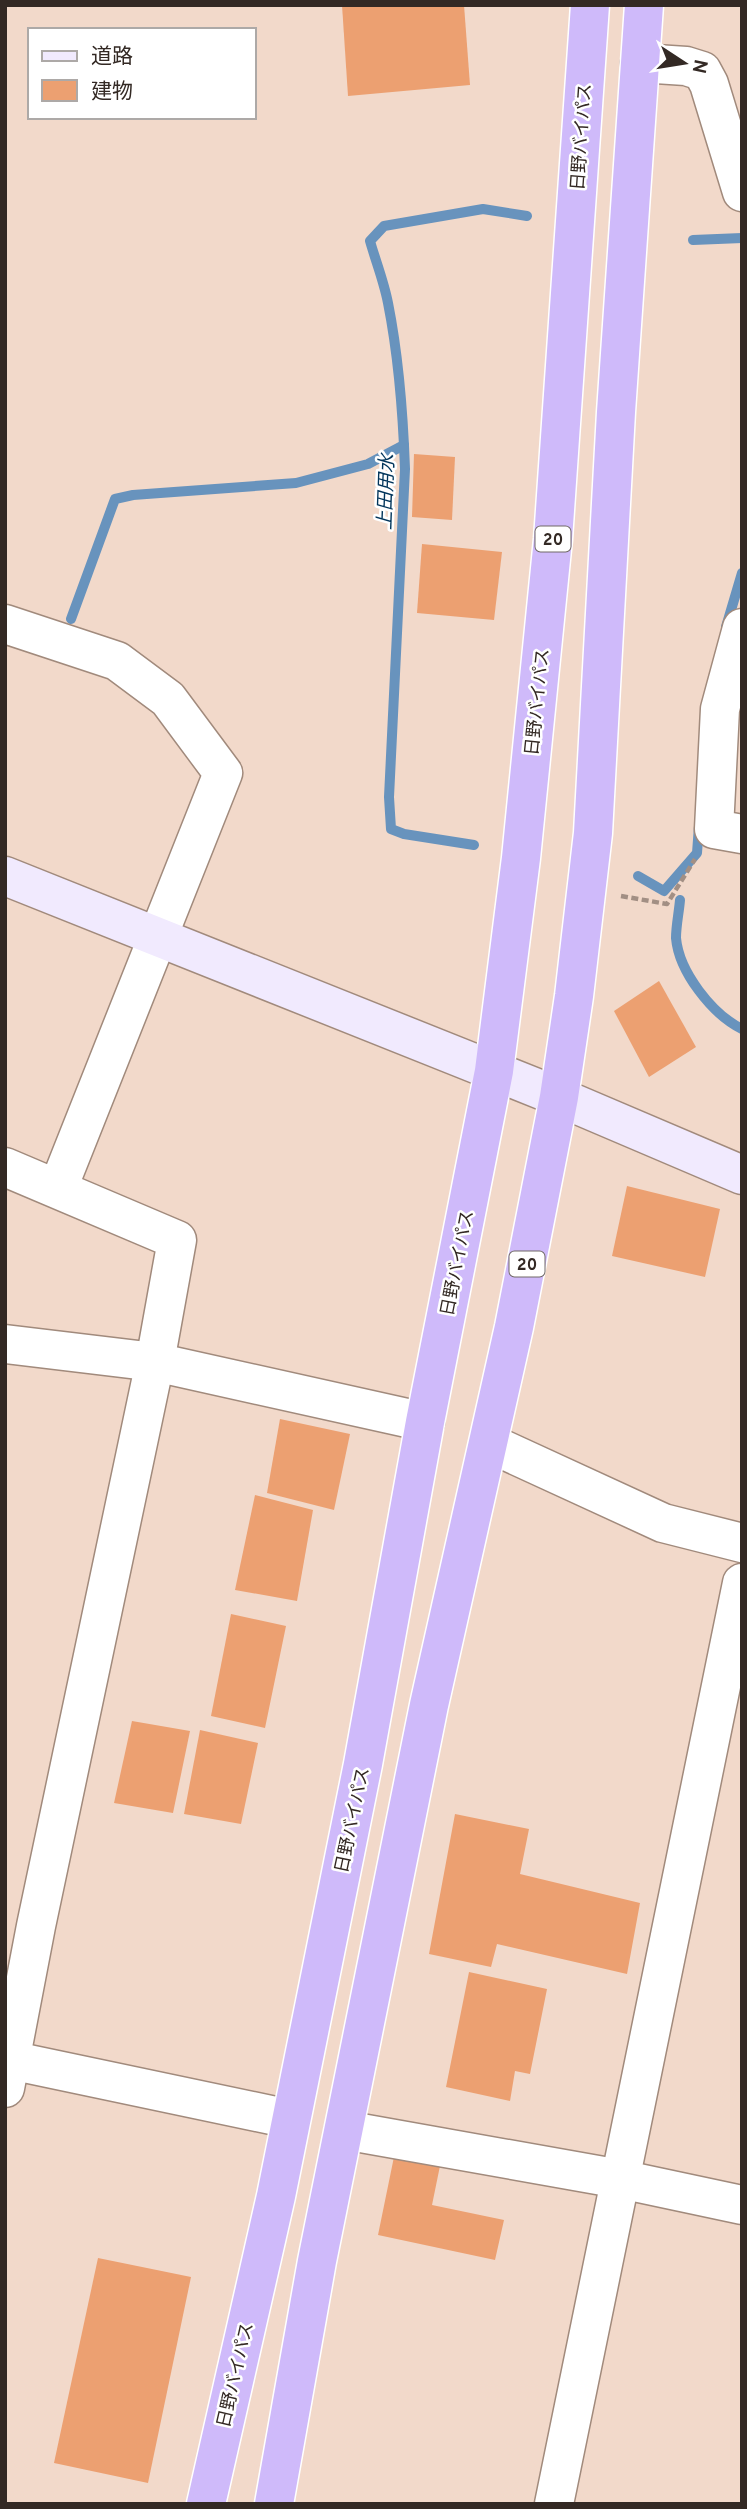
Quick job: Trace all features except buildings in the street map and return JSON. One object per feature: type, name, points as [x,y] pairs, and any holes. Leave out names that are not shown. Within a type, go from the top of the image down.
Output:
[{"type":"highway","name":"日野バイパス","points":[[206,2504],[276,2196],[363,1764],[425,1422],[494,1071],[521,858],[553,538],[590,5]]},
{"type":"highway","name":"20","points":[[274,2504],[317,2261],[426,1718],[514,1327],[559,1097],[593,832],[608,535],[644,5]]},
{"type":"street","points":[[640,63],[686,66],[702,71],[709,85],[742,192]]},
{"type":"street","points":[[5,624],[117,661],[167,699],[223,773],[58,1188]]},
{"type":"street","points":[[728,831],[720,709],[742,628]]},
{"type":"street","points":[[5,876],[559,1097],[742,1175]]},
{"type":"street","points":[[5,1167],[177,1240],[155,1362],[7,2069],[290,2119]]},
{"type":"street","points":[[5,1344],[155,1362],[425,1422]]},
{"type":"street","points":[[489,1443],[663,1523],[742,1543]]},
{"type":"street","points":[[564,2502],[620,2179],[742,1583]]},
{"type":"street","points":[[344,2130],[620,2179],[742,2205]]},
{"type":"path","points":[[587,890],[667,904],[728,831]]},
{"type":"waterway","name":"上田用水","points":[[474,845],[404,834],[391,829],[389,797],[405,469],[395,344],[386,295],[370,241],[384,226],[483,209],[527,216]]},
{"type":"waterway","name":"上田用水","points":[[693,240],[742,238]]},
{"type":"waterway","points":[[71,619],[115,499],[133,495],[296,483],[368,464],[404,445]]},
{"type":"waterway","points":[[726,627],[742,573]]},
{"type":"waterway","points":[[638,876],[664,891],[697,853],[699,826]]},
{"type":"waterway","name":"上田用水","points":[[680,900],[676,938],[683,964],[709,1003],[742,1029]]}]
